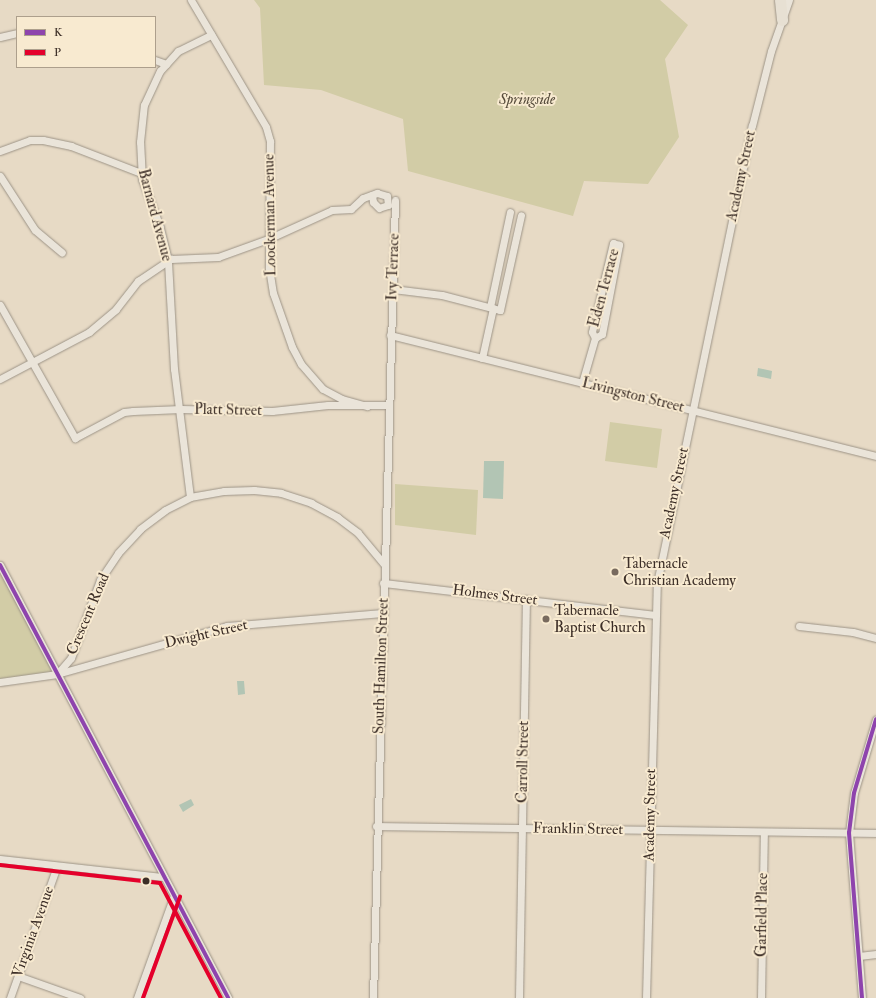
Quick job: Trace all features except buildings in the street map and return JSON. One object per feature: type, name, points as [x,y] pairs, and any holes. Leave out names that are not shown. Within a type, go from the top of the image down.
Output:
[{"type":"highway","points":[[780,0],[782,20]]},
{"type":"street","name":"Loockerman Avenue","points":[[191,0],[266,127],[270,140],[268,239],[273,292],[281,319],[301,364],[323,389],[342,399],[367,406]]},
{"type":"street","name":"Academy Street","points":[[646,998],[654,615],[662,550],[752,126],[789,0]]},
{"type":"street","points":[[0,37],[16,33]]},
{"type":"street","name":"Barnard Avenue","points":[[190,497],[181,409],[174,369],[168,260],[160,227],[141,173],[140,142],[144,105],[154,81],[166,64],[178,51],[211,35]]},
{"type":"street","points":[[156,60],[166,64]]},
{"type":"street","points":[[0,151],[30,140],[43,140],[71,146],[141,173]]},
{"type":"street","points":[[0,176],[35,230],[62,253]]},
{"type":"street","points":[[0,379],[89,332],[116,309],[138,281],[168,260],[218,257],[268,239],[332,210],[351,209],[363,198],[372,195]]},
{"type":"street","name":"Ivy Terrace","points":[[390,335],[393,289],[395,200]]},
{"type":"street","points":[[494,309],[510,212]]},
{"type":"street","points":[[482,358],[494,309],[521,215]]},
{"type":"street","name":"Eden Terrace","points":[[582,383],[595,338],[592,332],[613,242],[619,245],[602,334],[595,338]]},
{"type":"street","points":[[393,289],[442,295],[494,309]]},
{"type":"street","points":[[0,305],[31,362]]},
{"type":"street","name":"Livingston Street","points":[[390,335],[876,456]]},
{"type":"street","name":"South Hamilton Street","points":[[373,998],[376,826],[390,335]]},
{"type":"street","name":"Platt Street","points":[[31,362],[75,438],[124,412],[181,409],[272,411],[328,405],[387,405]]},
{"type":"street","name":"Crescent Road","points":[[58,674],[71,658],[100,580],[118,553],[140,528],[165,510],[190,497],[224,491],[254,490],[281,493],[311,503],[336,517],[358,534],[384,564]]},
{"type":"street","points":[[0,565],[228,998]]},
{"type":"street","name":"Holmes Street","points":[[383,583],[654,615]]},
{"type":"street","name":"Carroll Street","points":[[519,998],[526,599]]},
{"type":"street","name":"Dwight Street","points":[[0,682],[58,674],[227,626],[382,613]]},
{"type":"street","points":[[799,626],[853,632],[876,638]]},
{"type":"street","points":[[862,998],[849,833],[854,793],[876,722]]},
{"type":"street","name":"Franklin Street","points":[[376,826],[764,833],[876,833]]},
{"type":"street","name":"Garfield Place","points":[[761,998],[764,833]]},
{"type":"street","points":[[0,859],[164,878]]},
{"type":"street","name":"Virginia Avenue","points":[[10,998],[57,866]]},
{"type":"street","points":[[137,998],[174,896]]},
{"type":"street","points":[[859,956],[876,954]]},
{"type":"street","points":[[18,976],[80,998]]},
{"type":"green space","name":"Springside","points":[[254,0],[660,0],[688,25],[665,59],[679,137],[648,184],[584,181],[573,216],[408,171],[403,119],[321,90],[264,85],[260,8]]},
{"type":"green space","points":[[610,422],[662,429],[657,468],[605,461]]},
{"type":"green space","points":[[395,484],[478,490],[476,535],[395,525]]},
{"type":"green space","points":[[0,565],[57,674],[0,682]]},
{"type":"shaded area","points":[[758,368],[772,371],[771,379],[757,376]]},
{"type":"shaded area","points":[[484,461],[504,461],[503,499],[483,498]]},
{"type":"shaded area","points":[[237,681],[244,681],[245,694],[238,695]]},
{"type":"shaded area","points":[[191,799],[194,805],[183,812],[179,805]]},
{"type":"transit line","name":"K","points":[[0,565],[228,998]]},
{"type":"transit line","name":"K","points":[[862,998],[849,833],[854,793],[876,719]]},
{"type":"transit line","name":"P","points":[[0,865],[160,883],[221,998]]},
{"type":"transit line","name":"P","points":[[143,998],[180,897]]},
{"type":"place","name":"Tabernacle Christian Academy","points":[[615,572]]},
{"type":"place","name":"Tabernacle Baptist Church","points":[[546,619]]}]
